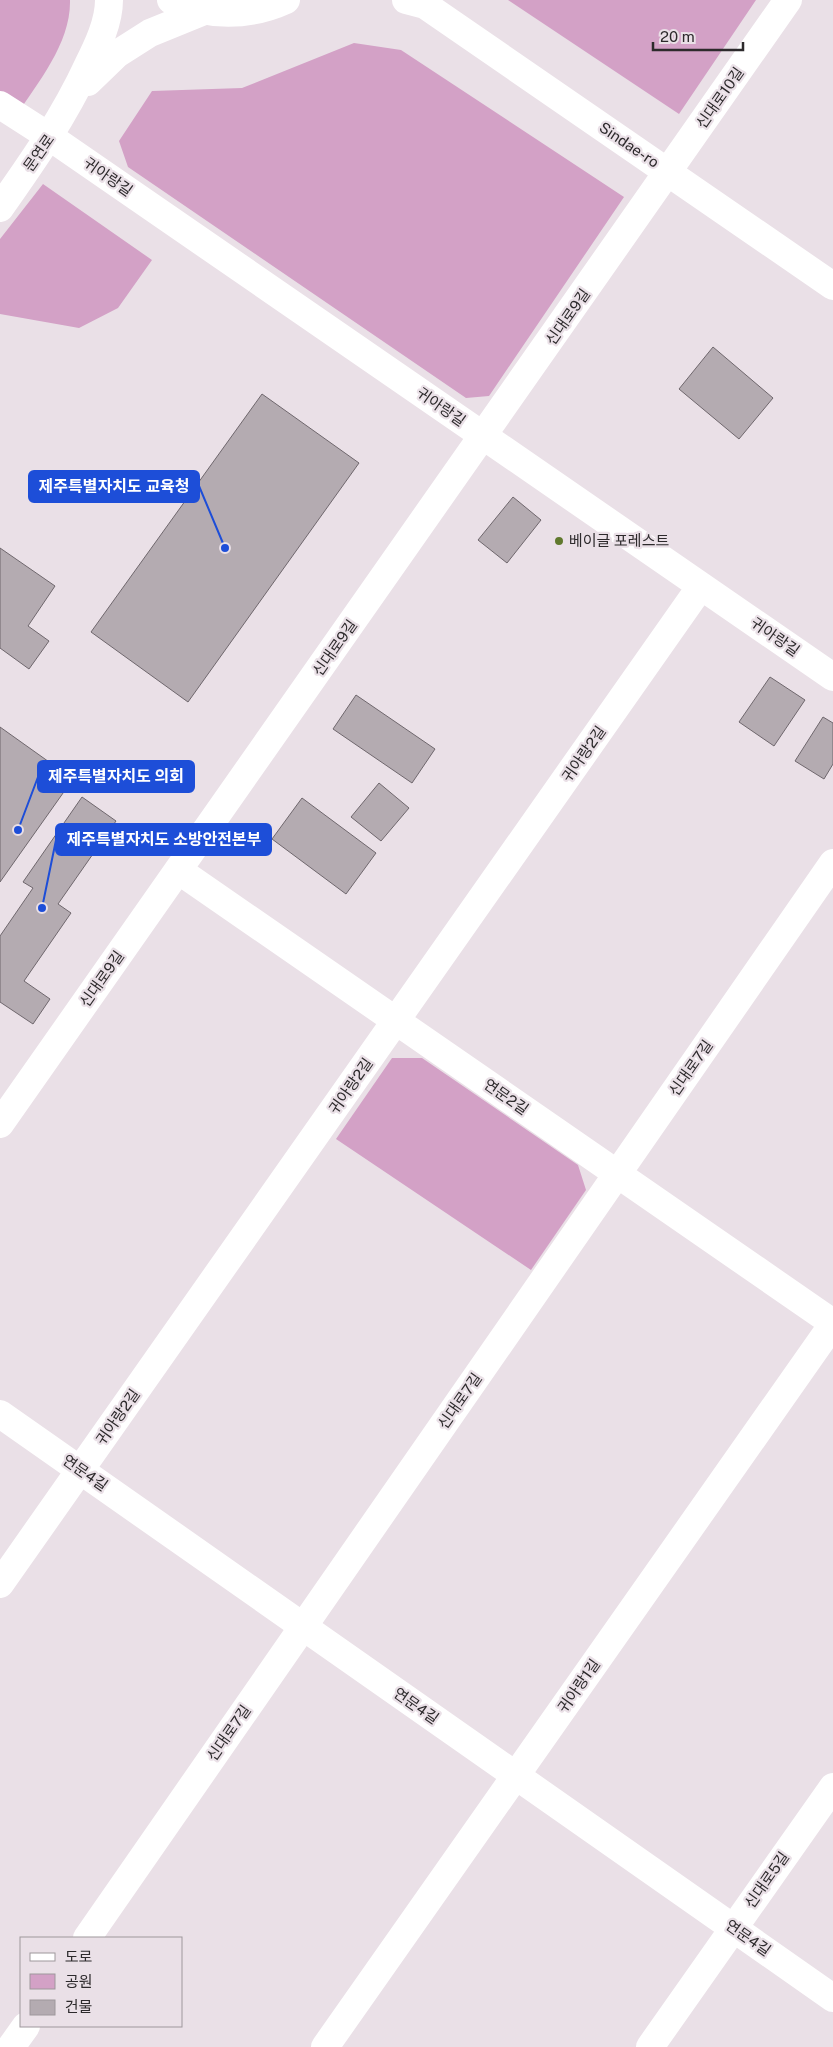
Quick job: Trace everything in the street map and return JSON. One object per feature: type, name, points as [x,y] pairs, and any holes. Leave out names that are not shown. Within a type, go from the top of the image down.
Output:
[{"type":"street","points":[[74,96],[99,42],[109,0]]},
{"type":"street","points":[[171,0],[204,11],[228,14],[252,12],[286,0]]},
{"type":"street","name":"신대로10길","points":[[669,172],[788,0]]},
{"type":"street","name":"Sindae-ro","points":[[417,2],[669,172],[833,286]]},
{"type":"street","points":[[74,96],[117,54],[150,33],[204,11]]},
{"type":"street","name":"문연로","points":[[0,208],[50,137],[74,96]]},
{"type":"street","name":"귀아랑길","points":[[0,105],[50,137],[833,677]]},
{"type":"street","name":"신대로9길","points":[[0,1124],[669,172]]},
{"type":"street","name":"귀아랑2길","points":[[0,1584],[701,586]]},
{"type":"street","name":"신대로7길","points":[[87,1937],[833,863]]},
{"type":"street","name":"연문2길","points":[[178,870],[833,1324]]},
{"type":"street","name":"귀아랑1길","points":[[325,2047],[833,1324]]},
{"type":"street","name":"연문4길","points":[[0,1414],[833,1998]]},
{"type":"street","name":"신대로5길","points":[[650,2047],[833,1787]]},
{"type":"street","points":[[11,2047],[25,2027]]},
{"type":"green space","points":[[0,0],[70,0],[69,16],[59,47],[43,76],[16,116],[0,105]]},
{"type":"green space","points":[[508,0],[756,0],[679,114]]},
{"type":"green space","points":[[354,43],[401,50],[624,197],[489,396],[466,398],[128,167],[119,141],[152,91],[242,88]]},
{"type":"green space","points":[[43,184],[152,260],[118,308],[79,328],[0,314],[0,239]]},
{"type":"green space","points":[[392,1058],[422,1058],[578,1165],[586,1190],[531,1270],[336,1139]]},
{"type":"building","points":[[713,347],[773,398],[739,439],[679,389]]},
{"type":"building","points":[[262,394],[359,463],[188,702],[91,632]]},
{"type":"building","points":[[513,497],[541,520],[507,563],[478,540]]},
{"type":"building","points":[[0,548],[55,586],[28,626],[49,641],[29,669],[0,648]]},
{"type":"building","points":[[770,677],[805,700],[774,746],[739,722]]},
{"type":"building","points":[[356,695],[435,749],[412,783],[333,729]]},
{"type":"building","points":[[823,717],[833,723],[833,764],[824,779],[795,761]]},
{"type":"building","points":[[0,727],[73,779],[0,882]]},
{"type":"building","points":[[379,783],[409,808],[381,841],[351,817]]},
{"type":"building","points":[[82,797],[116,821],[58,904],[71,913],[24,981],[50,999],[33,1024],[0,1002],[0,936],[33,888],[23,882]]},
{"type":"building","points":[[302,798],[376,853],[346,894],[272,839]]},
{"type":"place","name":"베이글 포레스트","points":[[559,541]]},
{"type":"place","name":"제주특별자치도 교육청","points":[[225,548]]},
{"type":"place","name":"제주특별자치도 의회","points":[[18,830]]},
{"type":"place","name":"제주특별자치도 소방안전본부","points":[[42,908]]}]
